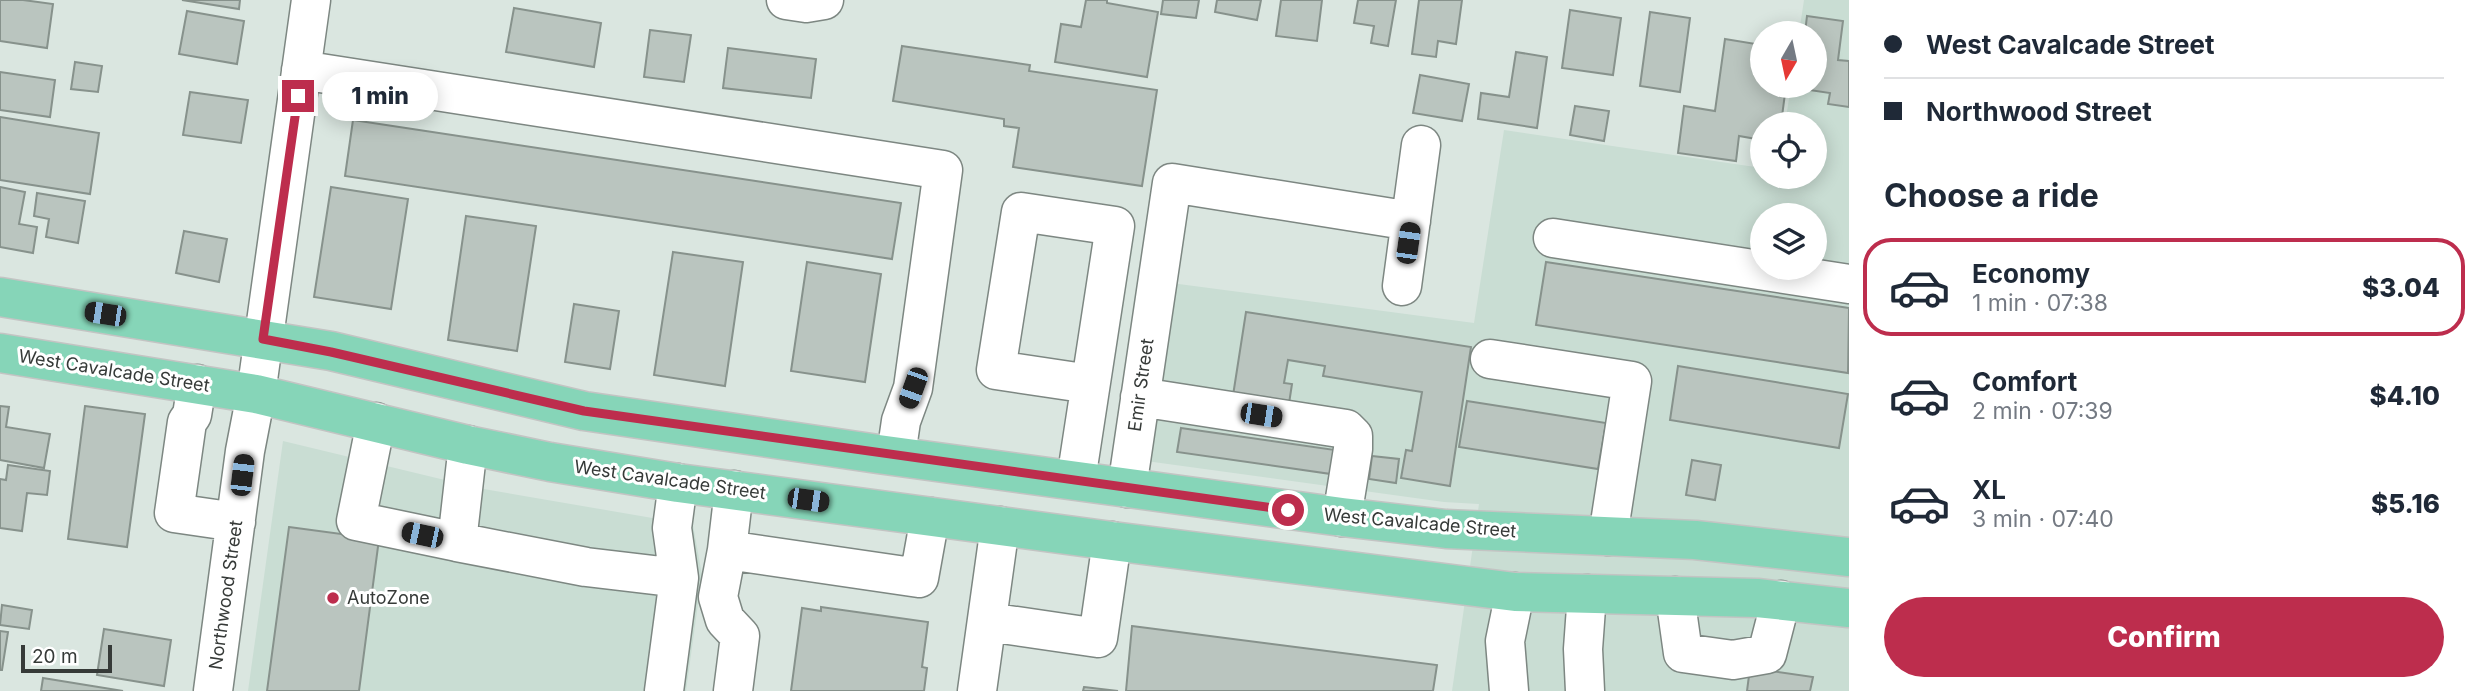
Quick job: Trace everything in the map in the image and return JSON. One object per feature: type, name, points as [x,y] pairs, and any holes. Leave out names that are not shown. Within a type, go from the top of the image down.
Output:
[{"type":"main road","name":"West Cavalcade Street","points":[[0,297],[331,352],[584,411],[1127,488],[1446,528],[1695,540],[1849,557]]},
{"type":"main road","name":"West Cavalcade Street","points":[[0,353],[256,394],[468,446],[678,483],[1515,592],[1781,600],[1849,608]]},
{"type":"main road","points":[[678,483],[687,426]]},
{"type":"main road","points":[[930,517],[932,504],[956,496],[1097,513],[1116,500],[1127,488]]},
{"type":"main road","points":[[1112,541],[1122,524],[1146,513],[1199,517],[1260,527],[1296,525],[1342,517]]},
{"type":"street","name":"Northwood Street","points":[[213,691],[311,0]]},
{"type":"street","points":[[786,0],[806,3],[824,0]]},
{"type":"street","points":[[301,70],[943,170],[913,388],[901,421],[896,455]]},
{"type":"street","points":[[1402,286],[1421,145]]},
{"type":"street","name":"Emir Street","points":[[1127,488],[1172,183],[1411,221]]},
{"type":"street","points":[[1076,480],[1115,226],[1021,212],[996,370],[1090,384]]},
{"type":"street","points":[[1553,238],[1849,284]]},
{"type":"street","points":[[1107,275],[1156,282]]},
{"type":"street","points":[[1490,359],[1632,381],[1608,536]]},
{"type":"street","points":[[197,384],[192,415],[187,422],[174,513],[236,522]]},
{"type":"street","points":[[1140,397],[1346,429],[1353,436],[1353,449],[1342,517]]},
{"type":"street","points":[[376,422],[356,522],[586,566],[679,578]]},
{"type":"street","points":[[457,542],[468,446]]},
{"type":"street","points":[[664,691],[679,578],[672,527],[678,483]]},
{"type":"street","points":[[733,691],[740,636],[725,620],[718,597],[734,490]]},
{"type":"street","points":[[727,550],[919,578],[930,517]]},
{"type":"street","points":[[977,691],[1000,526]]},
{"type":"street","points":[[988,622],[1098,638],[1112,541]]},
{"type":"street","points":[[1509,691],[1505,641],[1515,592]]},
{"type":"street","points":[[1585,691],[1583,649],[1587,594]]},
{"type":"street","points":[[1675,596],[1683,653],[1723,675],[1733,660],[1767,654],[1781,600]]},
{"type":"shaded area","points":[[1804,0],[1849,0],[1849,691],[1452,691],[1479,504],[1444,502],[1146,461],[1171,283],[1474,323],[1504,130],[1750,166],[1750,189],[1827,189],[1827,112],[1787,112],[1789,98],[1827,98],[1827,21],[1801,21]]},
{"type":"shaded area","points":[[283,441],[478,488],[693,525],[702,575],[686,691],[248,691]]},
{"type":"building","points":[[0,0],[53,4],[47,48],[0,41]]},
{"type":"building","points":[[182,0],[240,0],[239,9]]},
{"type":"building","points":[[1086,0],[1107,0],[1107,3],[1158,12],[1147,77],[1055,62],[1061,24],[1081,27]]},
{"type":"building","points":[[1163,0],[1199,0],[1196,18],[1161,14]]},
{"type":"building","points":[[1217,0],[1261,0],[1257,20],[1215,12]]},
{"type":"building","points":[[1281,0],[1322,0],[1317,41],[1276,36]]},
{"type":"building","points":[[1358,0],[1396,0],[1388,46],[1371,43],[1374,26],[1354,23]]},
{"type":"building","points":[[1419,0],[1462,0],[1456,44],[1438,41],[1436,57],[1412,54]]},
{"type":"building","points":[[514,8],[601,23],[594,67],[506,52]]},
{"type":"building","points":[[1570,10],[1621,18],[1613,75],[1562,68]]},
{"type":"building","points":[[187,11],[244,21],[237,64],[179,54]]},
{"type":"building","points":[[1650,12],[1690,18],[1680,92],[1640,86]]},
{"type":"building","points":[[1807,16],[1843,21],[1838,60],[1849,61],[1849,107],[1828,104],[1830,93],[1827,93],[1827,21],[1806,21]]},
{"type":"building","points":[[650,30],[691,35],[684,82],[644,77]]},
{"type":"building","points":[[1725,39],[1750,43],[1750,98],[1784,98],[1783,112],[1750,112],[1750,138],[1739,136],[1736,161],[1678,153],[1684,106],[1715,111]]},
{"type":"building","points":[[902,46],[1030,65],[1029,71],[1157,90],[1142,186],[1013,167],[1019,128],[1004,126],[1004,119],[893,101]]},
{"type":"building","points":[[728,48],[816,59],[811,98],[723,88]]},
{"type":"building","points":[[1516,52],[1547,57],[1537,128],[1478,119],[1481,93],[1509,97]]},
{"type":"building","points":[[75,62],[102,66],[98,92],[71,89]]},
{"type":"building","points":[[0,72],[55,80],[50,117],[0,110]]},
{"type":"building","points":[[1420,75],[1469,84],[1462,121],[1413,113]]},
{"type":"building","points":[[190,92],[248,100],[241,143],[183,135]]},
{"type":"building","points":[[1575,106],[1609,111],[1604,141],[1570,135]]},
{"type":"building","points":[[0,117],[99,133],[90,194],[0,180]]},
{"type":"building","points":[[353,120],[901,203],[892,259],[345,176]]},
{"type":"building","points":[[0,187],[25,192],[19,224],[37,227],[33,253],[0,247]]},
{"type":"building","points":[[331,187],[408,199],[391,309],[314,297]]},
{"type":"building","points":[[37,193],[85,201],[78,243],[46,237],[49,219],[34,216]]},
{"type":"building","points":[[466,216],[536,226],[517,351],[448,340]]},
{"type":"building","points":[[184,231],[227,239],[219,282],[176,273]]},
{"type":"building","points":[[673,252],[743,262],[725,386],[654,375]]},
{"type":"building","points":[[807,262],[881,274],[865,382],[791,371]]},
{"type":"building","points":[[1546,262],[1849,308],[1848,373],[1536,325]]},
{"type":"building","points":[[574,304],[619,311],[610,369],[565,362]]},
{"type":"building","points":[[1246,312],[1471,347],[1450,486],[1401,478],[1406,450],[1412,451],[1422,392],[1323,376],[1325,366],[1288,360],[1284,383],[1292,384],[1288,410],[1232,402]]},
{"type":"building","points":[[1678,366],[1848,394],[1839,448],[1670,420]]},
{"type":"building","points":[[1467,401],[1606,423],[1598,469],[1459,447]]},
{"type":"building","points":[[0,406],[9,407],[6,427],[50,434],[44,468],[0,460]]},
{"type":"building","points":[[85,406],[145,414],[127,547],[68,539]]},
{"type":"building","points":[[1181,428],[1335,450],[1331,474],[1177,452]]},
{"type":"building","points":[[1372,456],[1399,459],[1396,483],[1369,479]]},
{"type":"building","points":[[1692,460],[1721,465],[1715,500],[1686,495]]},
{"type":"building","points":[[8,465],[50,471],[47,495],[27,493],[22,531],[0,528],[0,479],[6,480]]},
{"type":"building","points":[[289,527],[379,539],[359,691],[267,691]]},
{"type":"building","points":[[2,605],[32,610],[29,629],[0,625]]},
{"type":"building","points":[[821,607],[928,622],[922,667],[927,668],[924,691],[791,691],[802,608],[821,611]]},
{"type":"building","points":[[1132,626],[1437,665],[1433,691],[1126,691]]},
{"type":"building","points":[[104,629],[171,640],[164,686],[97,675]]},
{"type":"building","points":[[0,631],[8,632],[2,670],[0,670]]},
{"type":"building","points":[[1750,668],[1813,677],[1810,691],[1747,691]]},
{"type":"building","points":[[43,678],[123,691],[41,691]]},
{"type":"building","points":[[1084,687],[1118,691],[1083,691]]},
{"type":"place","name":"AutoZone","points":[[333,598]]},
{"type":"route","points":[[298,96],[263,339],[331,352],[584,411],[1288,510]]}]
